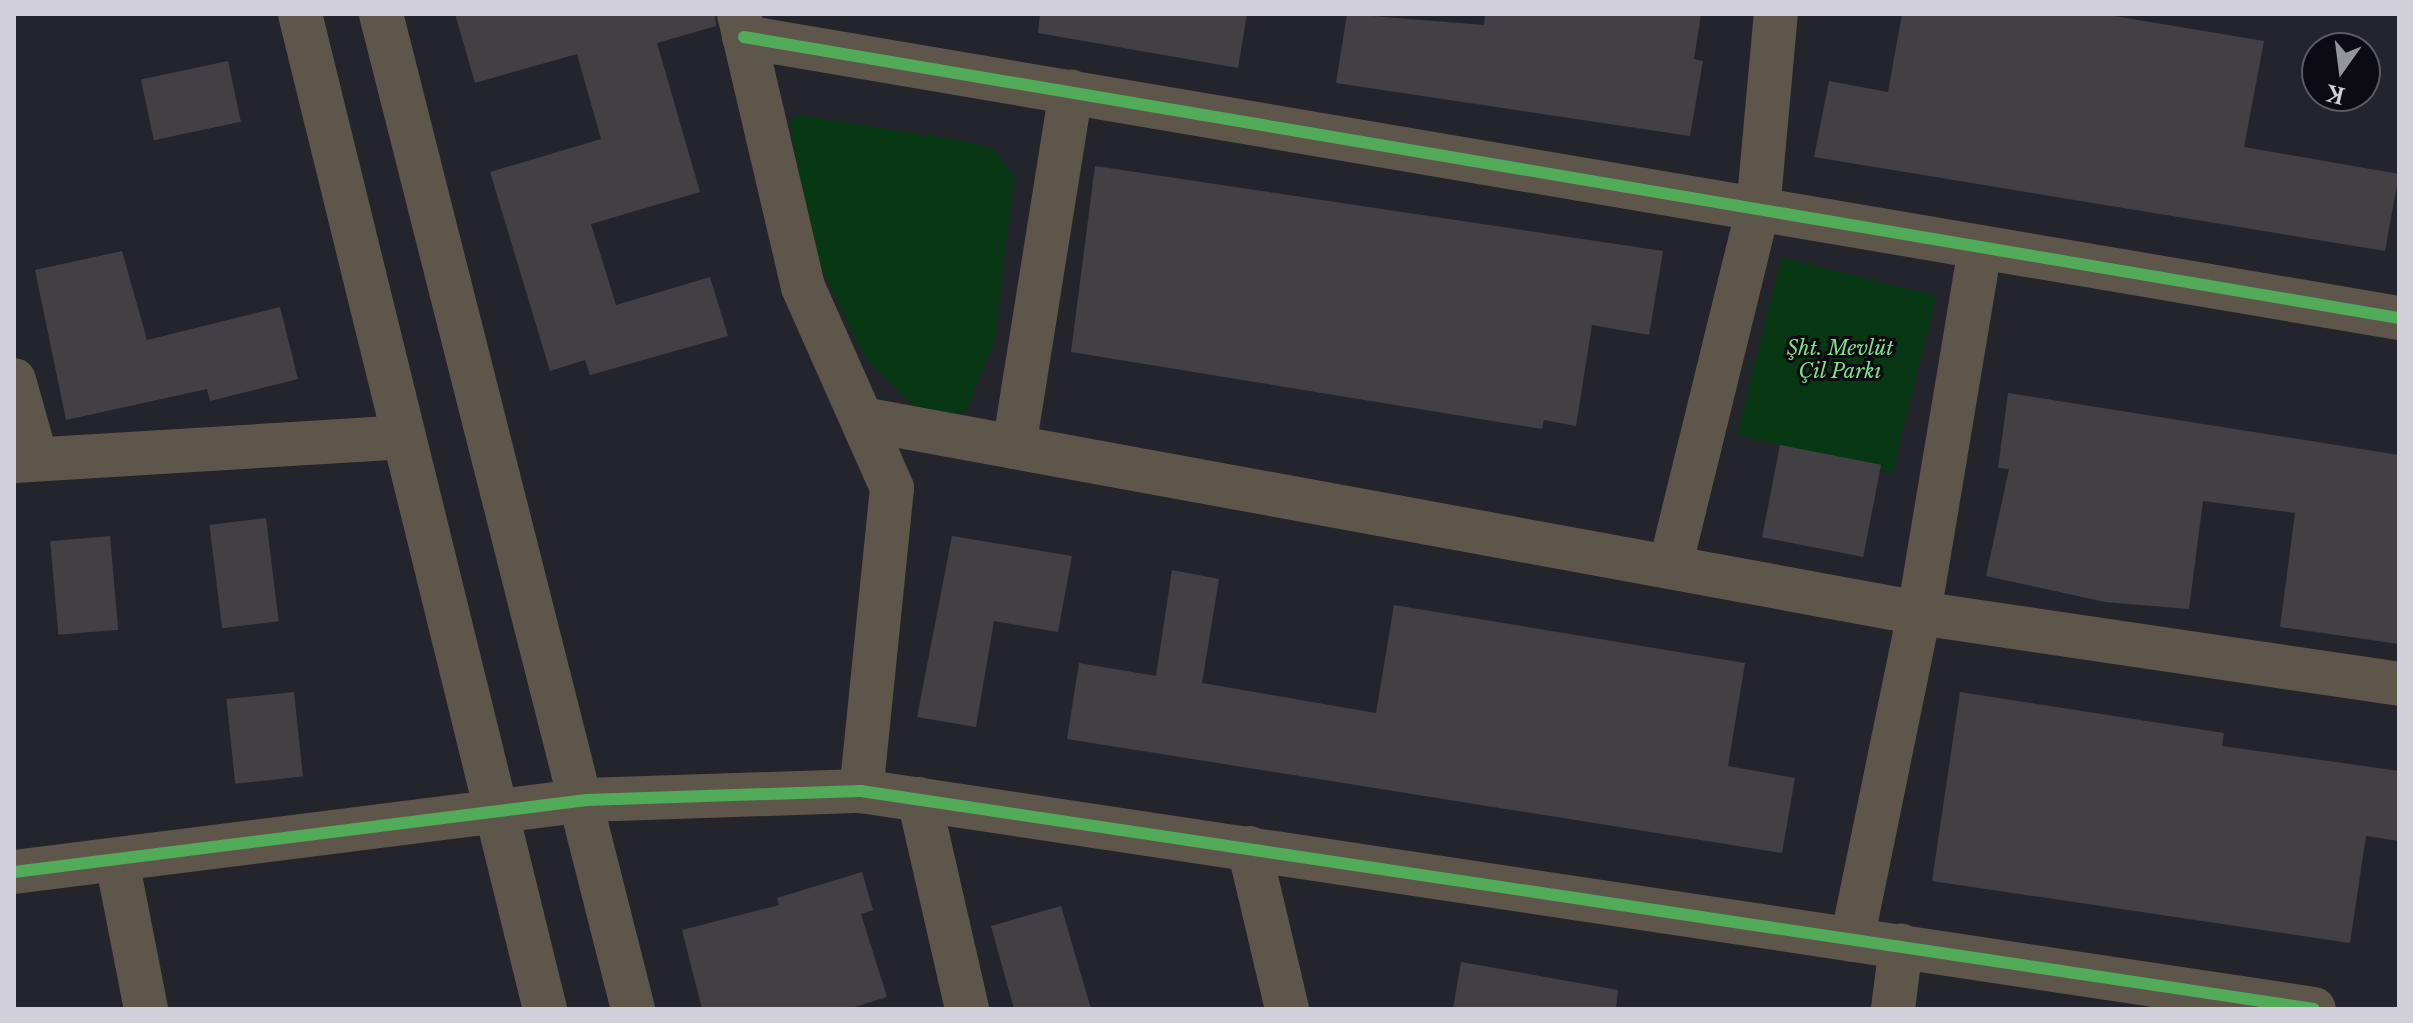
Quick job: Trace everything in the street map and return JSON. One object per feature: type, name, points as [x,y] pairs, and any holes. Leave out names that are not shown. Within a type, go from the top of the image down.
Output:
[{"type":"street","points":[[300,14],[545,1009]]},
{"type":"street","points":[[381,14],[586,800],[633,1009]]},
{"type":"street","points":[[1670,567],[1758,210],[1776,14]]},
{"type":"street","points":[[861,791],[892,488],[803,287],[741,25],[1071,92],[2399,318]]},
{"type":"street","points":[[1014,447],[1071,92]]},
{"type":"street","points":[[1852,940],[1919,613],[1980,247]]},
{"type":"street","points":[[14,380],[25,460],[402,437]]},
{"type":"street","points":[[862,419],[1919,613],[2399,684]]},
{"type":"street","points":[[14,872],[496,816],[586,800],[861,791],[1901,946],[2244,1004],[2314,1009]]},
{"type":"street","points":[[919,799],[967,1009]]},
{"type":"street","points":[[1249,848],[1287,1009]]},
{"type":"street","points":[[117,861],[146,1009]]},
{"type":"street","points":[[1893,1009],[1901,946]]},
{"type":"green space","points":[[799,115],[970,142],[994,150],[1014,176],[994,342],[966,411],[947,420],[923,414],[866,360],[815,256],[789,120]]},
{"type":"green space","name":"Şht. Mevlüt Çil Parkı","points":[[1781,257],[1936,296],[1892,473],[1737,435]]},
{"type":"building","points":[[455,14],[715,14],[716,26],[657,43],[700,192],[591,224],[616,305],[710,277],[728,336],[590,375],[585,360],[550,371],[490,172],[601,139],[577,54],[475,83]]},
{"type":"building","points":[[1040,14],[1247,14],[1238,68],[1038,33]]},
{"type":"building","points":[[1347,14],[1484,25],[1485,14],[1701,14],[1694,59],[1703,61],[1690,136],[1336,83]]},
{"type":"building","points":[[1902,14],[2102,14],[2264,41],[2244,147],[2399,174],[2385,251],[1814,157],[1829,81],[1888,92]]},
{"type":"building","points":[[228,61],[241,122],[154,140],[141,80]]},
{"type":"building","points":[[1095,166],[1663,251],[1649,335],[1592,325],[1576,426],[1544,420],[1542,429],[1071,352]]},
{"type":"building","points":[[122,251],[147,340],[280,307],[298,379],[210,401],[207,389],[66,420],[35,270]]},
{"type":"building","points":[[2008,393],[2399,455],[2399,644],[2280,627],[2295,513],[2203,501],[2189,609],[2105,602],[1986,576],[2009,469],[1998,468]]},
{"type":"building","points":[[1780,445],[1881,465],[1863,557],[1762,537]]},
{"type":"building","points":[[266,518],[279,621],[222,628],[209,525]]},
{"type":"building","points":[[110,536],[118,630],[58,635],[50,541]]},
{"type":"building","points":[[952,536],[1072,556],[1058,632],[994,621],[976,727],[917,717]]},
{"type":"building","points":[[1172,570],[1219,579],[1202,683],[1376,713],[1394,605],[1745,663],[1728,766],[1795,778],[1782,853],[1067,739],[1079,663],[1156,676]]},
{"type":"building","points":[[294,692],[303,777],[235,784],[226,699]]},
{"type":"building","points":[[1960,692],[2224,733],[2222,746],[2399,771],[2399,841],[2366,836],[2350,943],[1932,881]]},
{"type":"building","points":[[862,872],[873,910],[861,914],[887,997],[848,1009],[702,1009],[682,930],[779,905],[777,898]]},
{"type":"building","points":[[1061,906],[1091,1009],[1014,1009],[991,926]]},
{"type":"building","points":[[1461,962],[1618,990],[1616,1009],[1453,1009]]},
{"type":"cycle path","points":[[744,37],[2399,318]]},
{"type":"cycle path","points":[[14,872],[586,800],[861,791],[2314,1009]]}]
